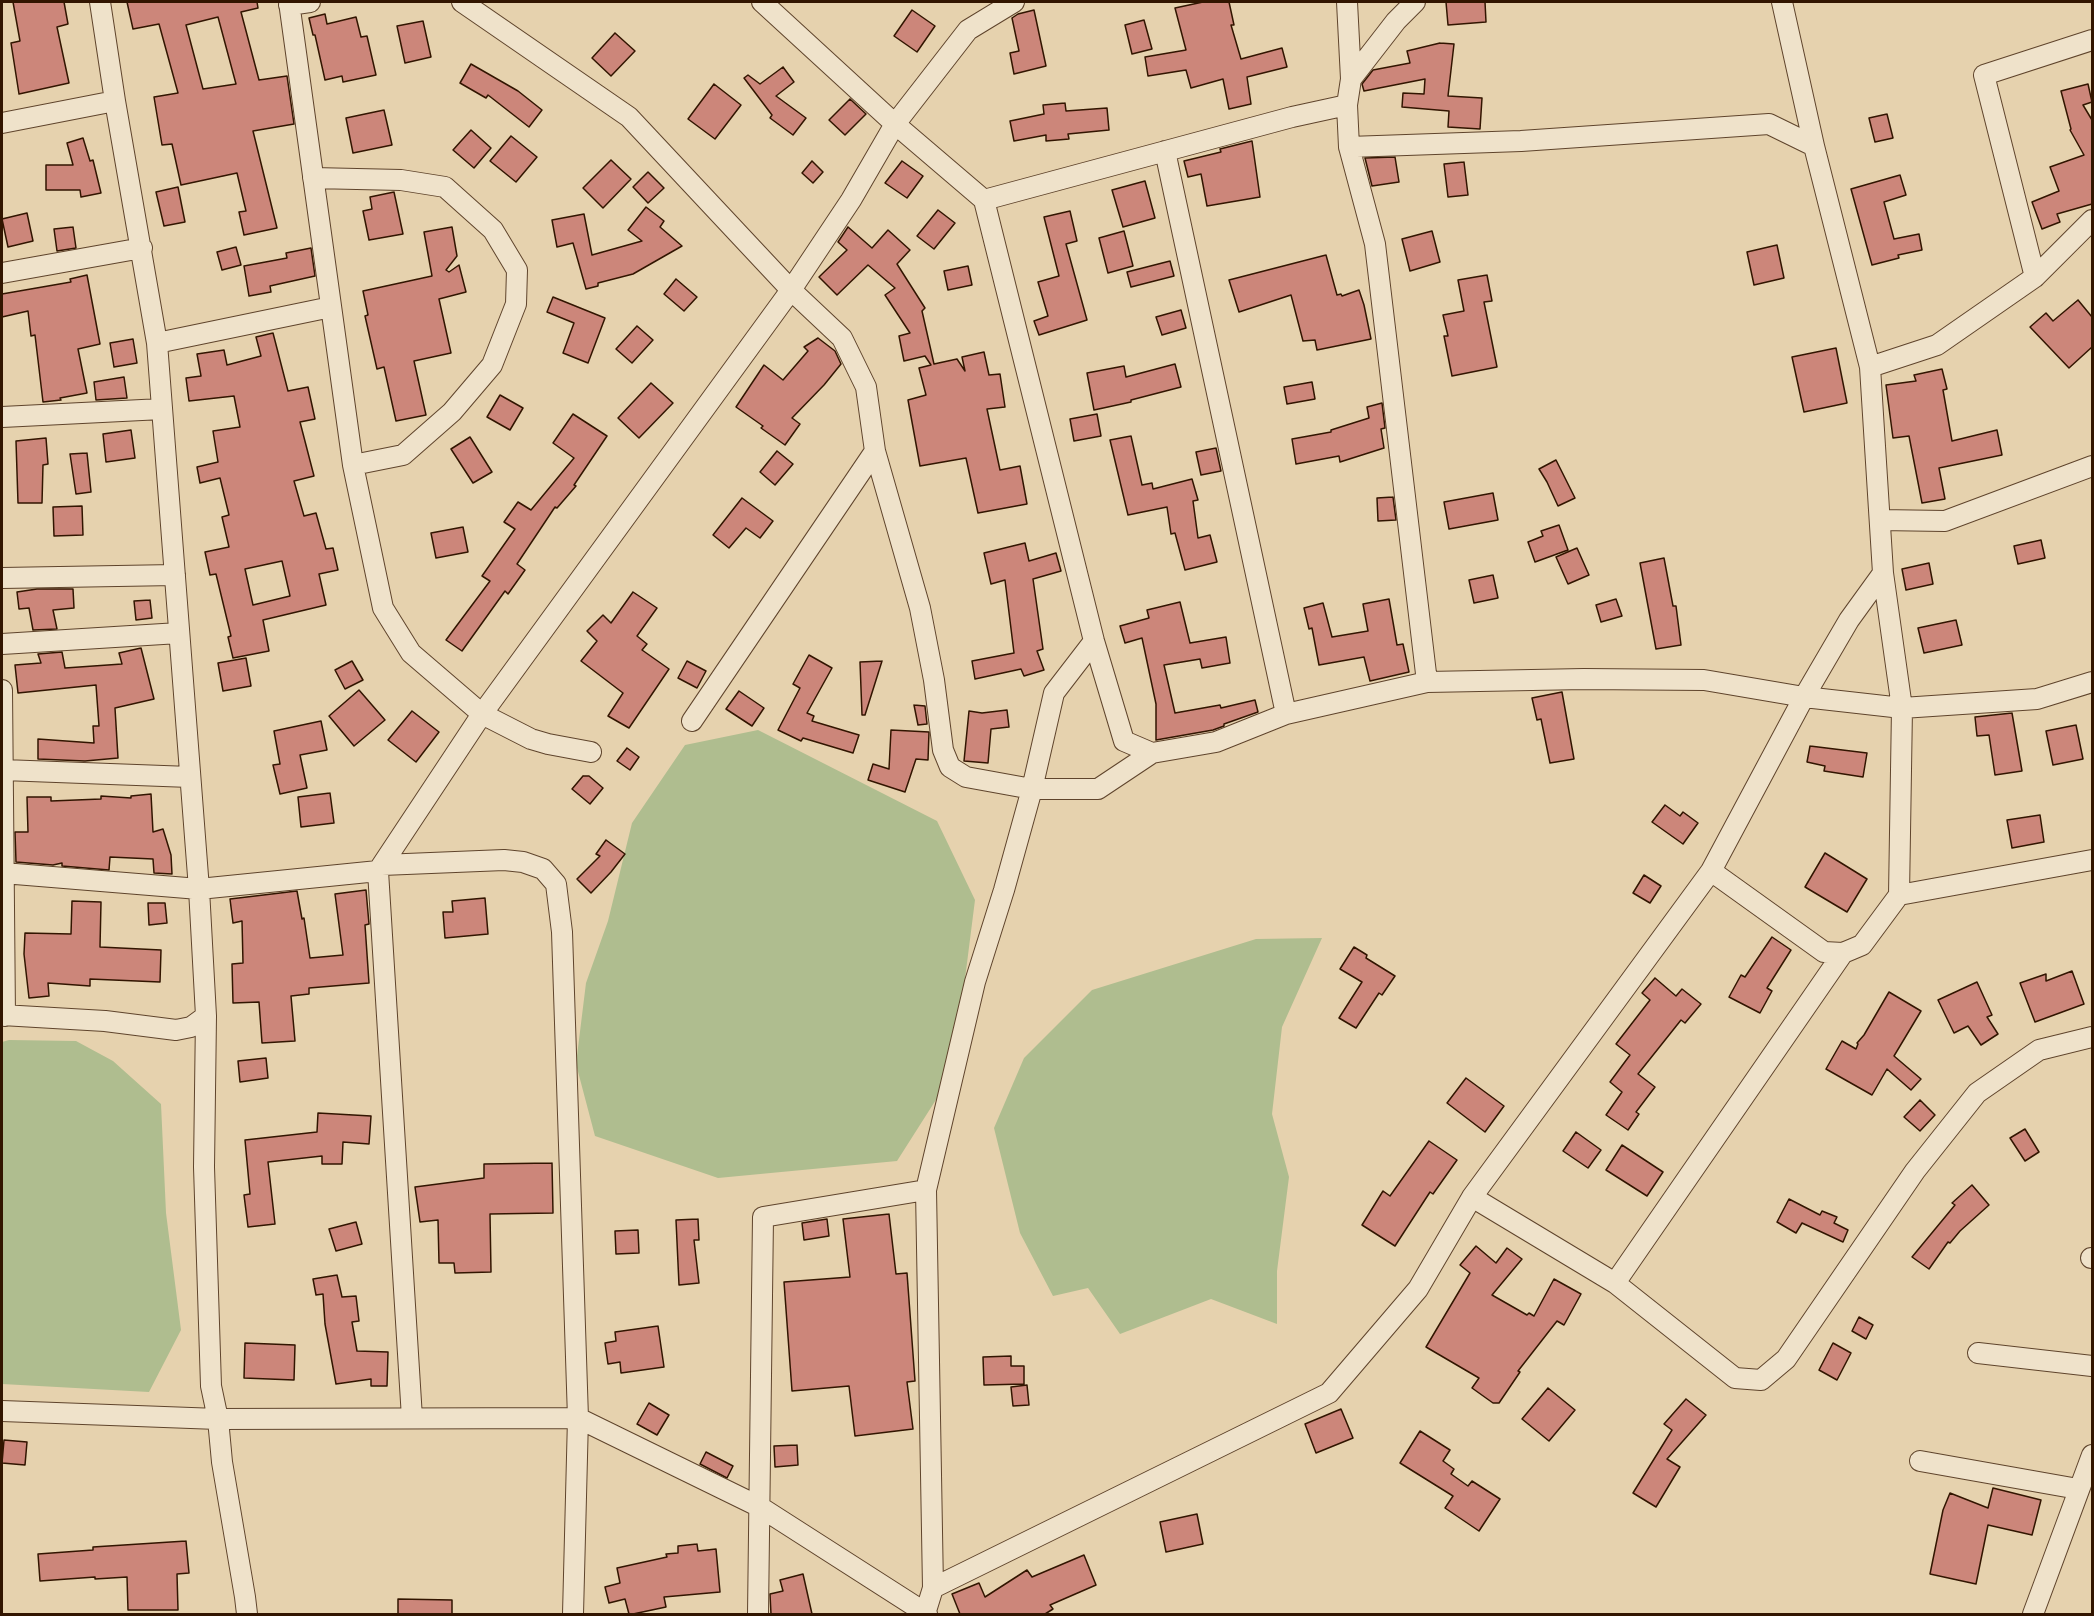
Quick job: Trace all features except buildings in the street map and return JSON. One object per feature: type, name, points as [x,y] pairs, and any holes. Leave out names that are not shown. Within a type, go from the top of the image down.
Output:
[{"type":"street","points":[[100,2],[157,343],[199,889],[206,1016],[205,1190],[211,1386],[247,1614]]},
{"type":"street","points":[[310,2],[289,3],[353,465],[383,608],[411,653],[482,714],[531,739],[591,752]]},
{"type":"street","points":[[462,2],[629,117],[791,290],[842,338],[866,387],[875,451],[920,608],[934,680],[943,750],[950,767],[966,777],[1032,789],[1098,789],[1152,753],[1216,742],[1286,714],[1427,682],[1584,679],[1704,680],[1804,697],[1902,708],[2037,699],[2092,682]]},
{"type":"street","points":[[762,2],[895,124],[984,200],[1094,641],[1124,741],[1152,753]]},
{"type":"street","points":[[412,1418],[380,868],[482,714],[791,290],[851,200],[895,124],[968,30],[1014,2]]},
{"type":"street","points":[[1347,2],[1351,79],[1347,105],[1348,147],[1375,244],[1427,682]]},
{"type":"street","points":[[1351,79],[1414,2]]},
{"type":"street","points":[[1616,1283],[1843,954],[1862,945],[1899,895],[1902,708],[1882,573],[1870,367],[1814,146],[1782,2]]},
{"type":"street","points":[[2034,277],[1984,75],[2092,40]]},
{"type":"street","points":[[2,123],[115,101]]},
{"type":"street","points":[[984,200],[1292,117],[1347,105]]},
{"type":"street","points":[[1348,147],[1521,141],[1769,124],[1814,146]]},
{"type":"street","points":[[1165,151],[1286,714]]},
{"type":"street","points":[[313,178],[400,180],[445,187],[493,230],[517,270],[516,304],[492,365],[452,412],[402,455],[353,465]]},
{"type":"street","points":[[1870,367],[1938,345],[2034,277],[2092,220]]},
{"type":"street","points":[[2,273],[142,248]]},
{"type":"street","points":[[157,343],[331,307]]},
{"type":"street","points":[[2,417],[162,409]]},
{"type":"street","points":[[692,721],[875,451]]},
{"type":"street","points":[[1880,520],[1945,521],[2092,466]]},
{"type":"street","points":[[933,1588],[1329,1393],[1418,1289],[1472,1197],[1711,871],[1804,697],[1849,620],[1882,573]]},
{"type":"street","points":[[2,578],[175,575]]},
{"type":"street","points":[[2,644],[179,633]]},
{"type":"street","points":[[2,1411],[218,1419],[578,1418],[760,1507],[926,1614],[933,1588],[926,1191],[975,982],[1004,891],[1032,789],[1054,693],[1094,641]]},
{"type":"street","points":[[2,690],[3,1016],[105,1021],[176,1030],[191,1027],[206,1016]]},
{"type":"street","points":[[3,770],[190,777]]},
{"type":"street","points":[[3,873],[199,889],[380,868],[504,860],[524,862],[543,869],[556,884],[562,932],[578,1418],[573,1614]]},
{"type":"street","points":[[1899,895],[2092,860]]},
{"type":"street","points":[[1711,871],[1824,952],[1843,954]]},
{"type":"street","points":[[1472,1197],[1616,1283],[1735,1378],[1761,1380],[1786,1359],[1915,1171],[1977,1093],[2039,1050],[2092,1037]]},
{"type":"street","points":[[758,1614],[763,1217],[926,1191]]},
{"type":"street","points":[[1978,1353],[2092,1366]]},
{"type":"street","points":[[2033,1614],[2092,1455]]},
{"type":"street","points":[[1920,1461],[2078,1489]]},
{"type":"green space","points":[[758,730],[937,821],[975,900],[953,1073],[897,1161],[718,1178],[595,1136],[576,1064],[586,983],[608,921],[632,823],[685,745]]},
{"type":"green space","points":[[1322,938],[1282,1027],[1272,1114],[1289,1177],[1277,1271],[1277,1324],[1211,1299],[1120,1334],[1088,1288],[1053,1296],[1020,1233],[994,1128],[1024,1058],[1092,990],[1256,939]]},
{"type":"green space","points":[[9,1040],[76,1041],[113,1061],[161,1104],[166,1213],[181,1330],[149,1392],[2,1384],[2,1042]]}]
